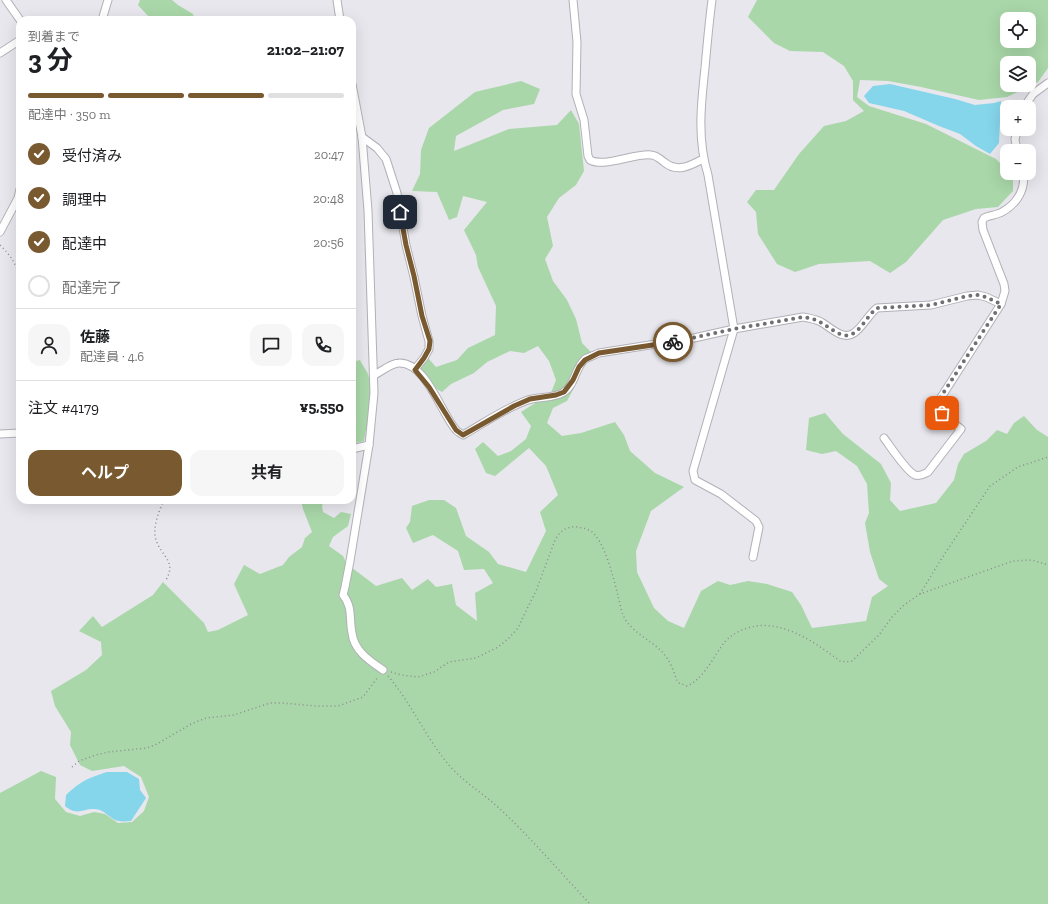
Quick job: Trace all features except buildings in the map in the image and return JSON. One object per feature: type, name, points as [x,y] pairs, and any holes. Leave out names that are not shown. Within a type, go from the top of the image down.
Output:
[{"type":"street","points":[[6,0],[17,16]]},
{"type":"street","points":[[103,16],[108,0]]},
{"type":"street","points":[[337,0],[339,16]]},
{"type":"street","points":[[573,0],[577,42],[576,94],[584,120],[588,156],[590,160],[599,163],[650,154],[659,158],[669,167],[678,169],[688,167],[703,159]]},
{"type":"street","points":[[712,0],[700,130],[703,159],[708,175],[734,329],[693,471],[695,480],[721,494],[756,521],[759,527],[753,557]]},
{"type":"street","points":[[0,53],[16,43]]},
{"type":"street","points":[[1029,100],[1033,94],[1048,83]]},
{"type":"street","points":[[356,105],[362,137],[368,211],[374,394],[368,445],[348,574],[343,595],[348,601],[352,635],[356,644],[365,657],[383,670]]},
{"type":"street","points":[[362,137],[377,148],[386,158],[398,193],[406,245],[422,316],[430,341],[429,349],[415,370]]},
{"type":"street","points":[[884,438],[907,468],[915,475],[922,475],[928,472],[961,429],[942,413],[939,406],[940,398],[1001,304],[1005,291],[1004,284],[983,230],[982,222],[984,218],[1002,213],[1012,205],[1021,193],[1024,185],[1024,180]]},
{"type":"street","points":[[0,232],[16,202]]},
{"type":"street","points":[[374,375],[394,364],[399,363],[410,365],[429,387],[456,430],[463,435],[514,406],[530,399],[556,395],[564,392],[585,360],[599,353],[694,338],[734,329],[803,317],[819,321],[842,335],[847,336],[854,333],[877,308],[931,305],[967,296],[978,295],[1001,304]]},
{"type":"street","points":[[0,434],[16,433]]},
{"type":"street","points":[[356,448],[368,445]]},
{"type":"path","points":[[0,245],[12,257],[16,264]]},
{"type":"path","points":[[920,594],[990,486],[1018,467],[1048,457]]},
{"type":"path","points":[[162,504],[157,513],[155,538],[170,565],[169,575],[166,580]]},
{"type":"path","points":[[383,670],[401,675],[418,677],[434,672],[449,662],[476,658],[498,647],[509,638],[524,615],[536,591],[558,534],[563,529],[573,527],[590,530],[600,542],[616,587],[622,614],[625,620],[632,628],[664,653],[677,681],[687,686],[691,685],[704,672],[728,638],[736,633],[755,626],[777,627],[793,632],[811,640],[840,661],[852,661],[878,635],[904,605],[920,594],[1013,561],[1032,560],[1048,565]]},
{"type":"path","points":[[72,767],[79,761],[96,755],[108,752],[146,748],[157,744],[184,727],[206,718],[234,715],[270,703],[338,706],[363,697],[383,670]]},
{"type":"path","points":[[383,670],[398,687],[429,739],[448,764],[460,776],[499,808],[590,904]]},
{"type":"green space","points":[[140,0],[172,0],[193,14],[193,16],[148,16],[138,5]]},
{"type":"green space","points":[[757,0],[1048,0],[1048,68],[1036,83],[1036,56],[1000,56],[1000,92],[1017,92],[1007,97],[979,100],[888,81],[860,80],[857,97],[869,106],[926,124],[996,159],[1000,163],[1000,180],[1013,180],[1013,191],[998,207],[976,209],[943,220],[906,262],[890,273],[870,261],[819,264],[795,272],[777,264],[758,234],[756,212],[747,202],[756,190],[774,190],[799,154],[824,126],[846,121],[864,111],[853,100],[853,81],[844,66],[823,52],[790,51],[774,43],[748,17]]},
{"type":"green space","points":[[521,81],[540,89],[534,104],[503,110],[456,136],[454,151],[509,129],[557,125],[571,110],[579,124],[584,171],[576,185],[559,198],[547,217],[553,246],[545,259],[553,281],[567,300],[576,319],[582,343],[591,352],[578,362],[574,388],[567,401],[553,408],[547,423],[562,436],[581,433],[615,422],[624,435],[630,451],[655,473],[684,487],[651,511],[636,551],[637,572],[654,608],[668,621],[684,628],[701,591],[718,581],[730,585],[748,581],[767,584],[792,592],[801,605],[812,628],[866,621],[872,597],[888,586],[879,579],[870,552],[865,523],[869,513],[867,484],[857,466],[836,451],[822,454],[806,450],[809,418],[825,413],[843,434],[881,464],[891,483],[890,500],[900,511],[936,503],[954,480],[958,464],[964,454],[986,441],[997,430],[1007,434],[1014,423],[1024,416],[1037,430],[1048,437],[1048,904],[0,904],[0,793],[41,771],[56,777],[55,799],[66,812],[80,816],[94,812],[105,814],[118,823],[132,822],[144,811],[149,797],[141,777],[124,766],[92,771],[80,765],[70,745],[71,732],[55,706],[51,691],[86,670],[102,655],[101,642],[79,631],[93,616],[102,627],[153,595],[163,582],[204,623],[208,632],[218,630],[248,615],[234,584],[244,565],[260,574],[283,565],[289,557],[302,547],[305,538],[312,532],[302,504],[323,504],[323,512],[334,518],[341,512],[351,514],[348,526],[333,537],[329,546],[343,556],[347,564],[376,586],[402,578],[412,590],[428,579],[436,587],[452,584],[456,605],[477,621],[475,593],[493,583],[484,569],[464,570],[458,551],[433,535],[413,543],[406,528],[410,522],[412,506],[429,500],[444,500],[456,508],[466,536],[489,552],[498,564],[526,572],[546,531],[540,512],[558,495],[546,466],[529,448],[495,476],[486,473],[475,449],[483,442],[498,456],[511,451],[526,439],[531,426],[521,412],[551,393],[556,380],[549,361],[538,346],[524,353],[510,351],[487,362],[474,373],[451,384],[442,392],[435,388],[418,370],[428,358],[436,367],[457,360],[468,348],[495,335],[496,306],[478,267],[476,255],[464,230],[487,202],[463,196],[457,217],[449,220],[437,192],[412,191],[420,174],[421,150],[429,128],[475,92]]},
{"type":"green space","points":[[360,360],[368,374],[370,382],[370,408],[364,441],[356,443],[356,361]]},
{"type":"water","points":[[890,84],[975,105],[1000,101],[999,143],[990,154],[960,134],[904,111],[869,103],[864,96],[873,86]]},
{"type":"water","points":[[107,772],[127,772],[139,779],[140,790],[146,798],[131,821],[113,819],[98,809],[73,811],[65,806],[66,795],[76,786],[90,778]]},
{"type":"way so far","points":[[673,342],[734,329],[803,317],[819,321],[842,335],[847,336],[854,333],[877,308],[931,305],[967,296],[978,295],[986,297],[1001,304],[940,398],[939,406],[942,413]]},
{"type":"route","points":[[400,212],[422,316],[430,341],[429,349],[415,370],[429,387],[456,430],[463,435],[514,406],[530,399],[556,395],[564,392],[585,360],[599,353],[673,342]]}]
